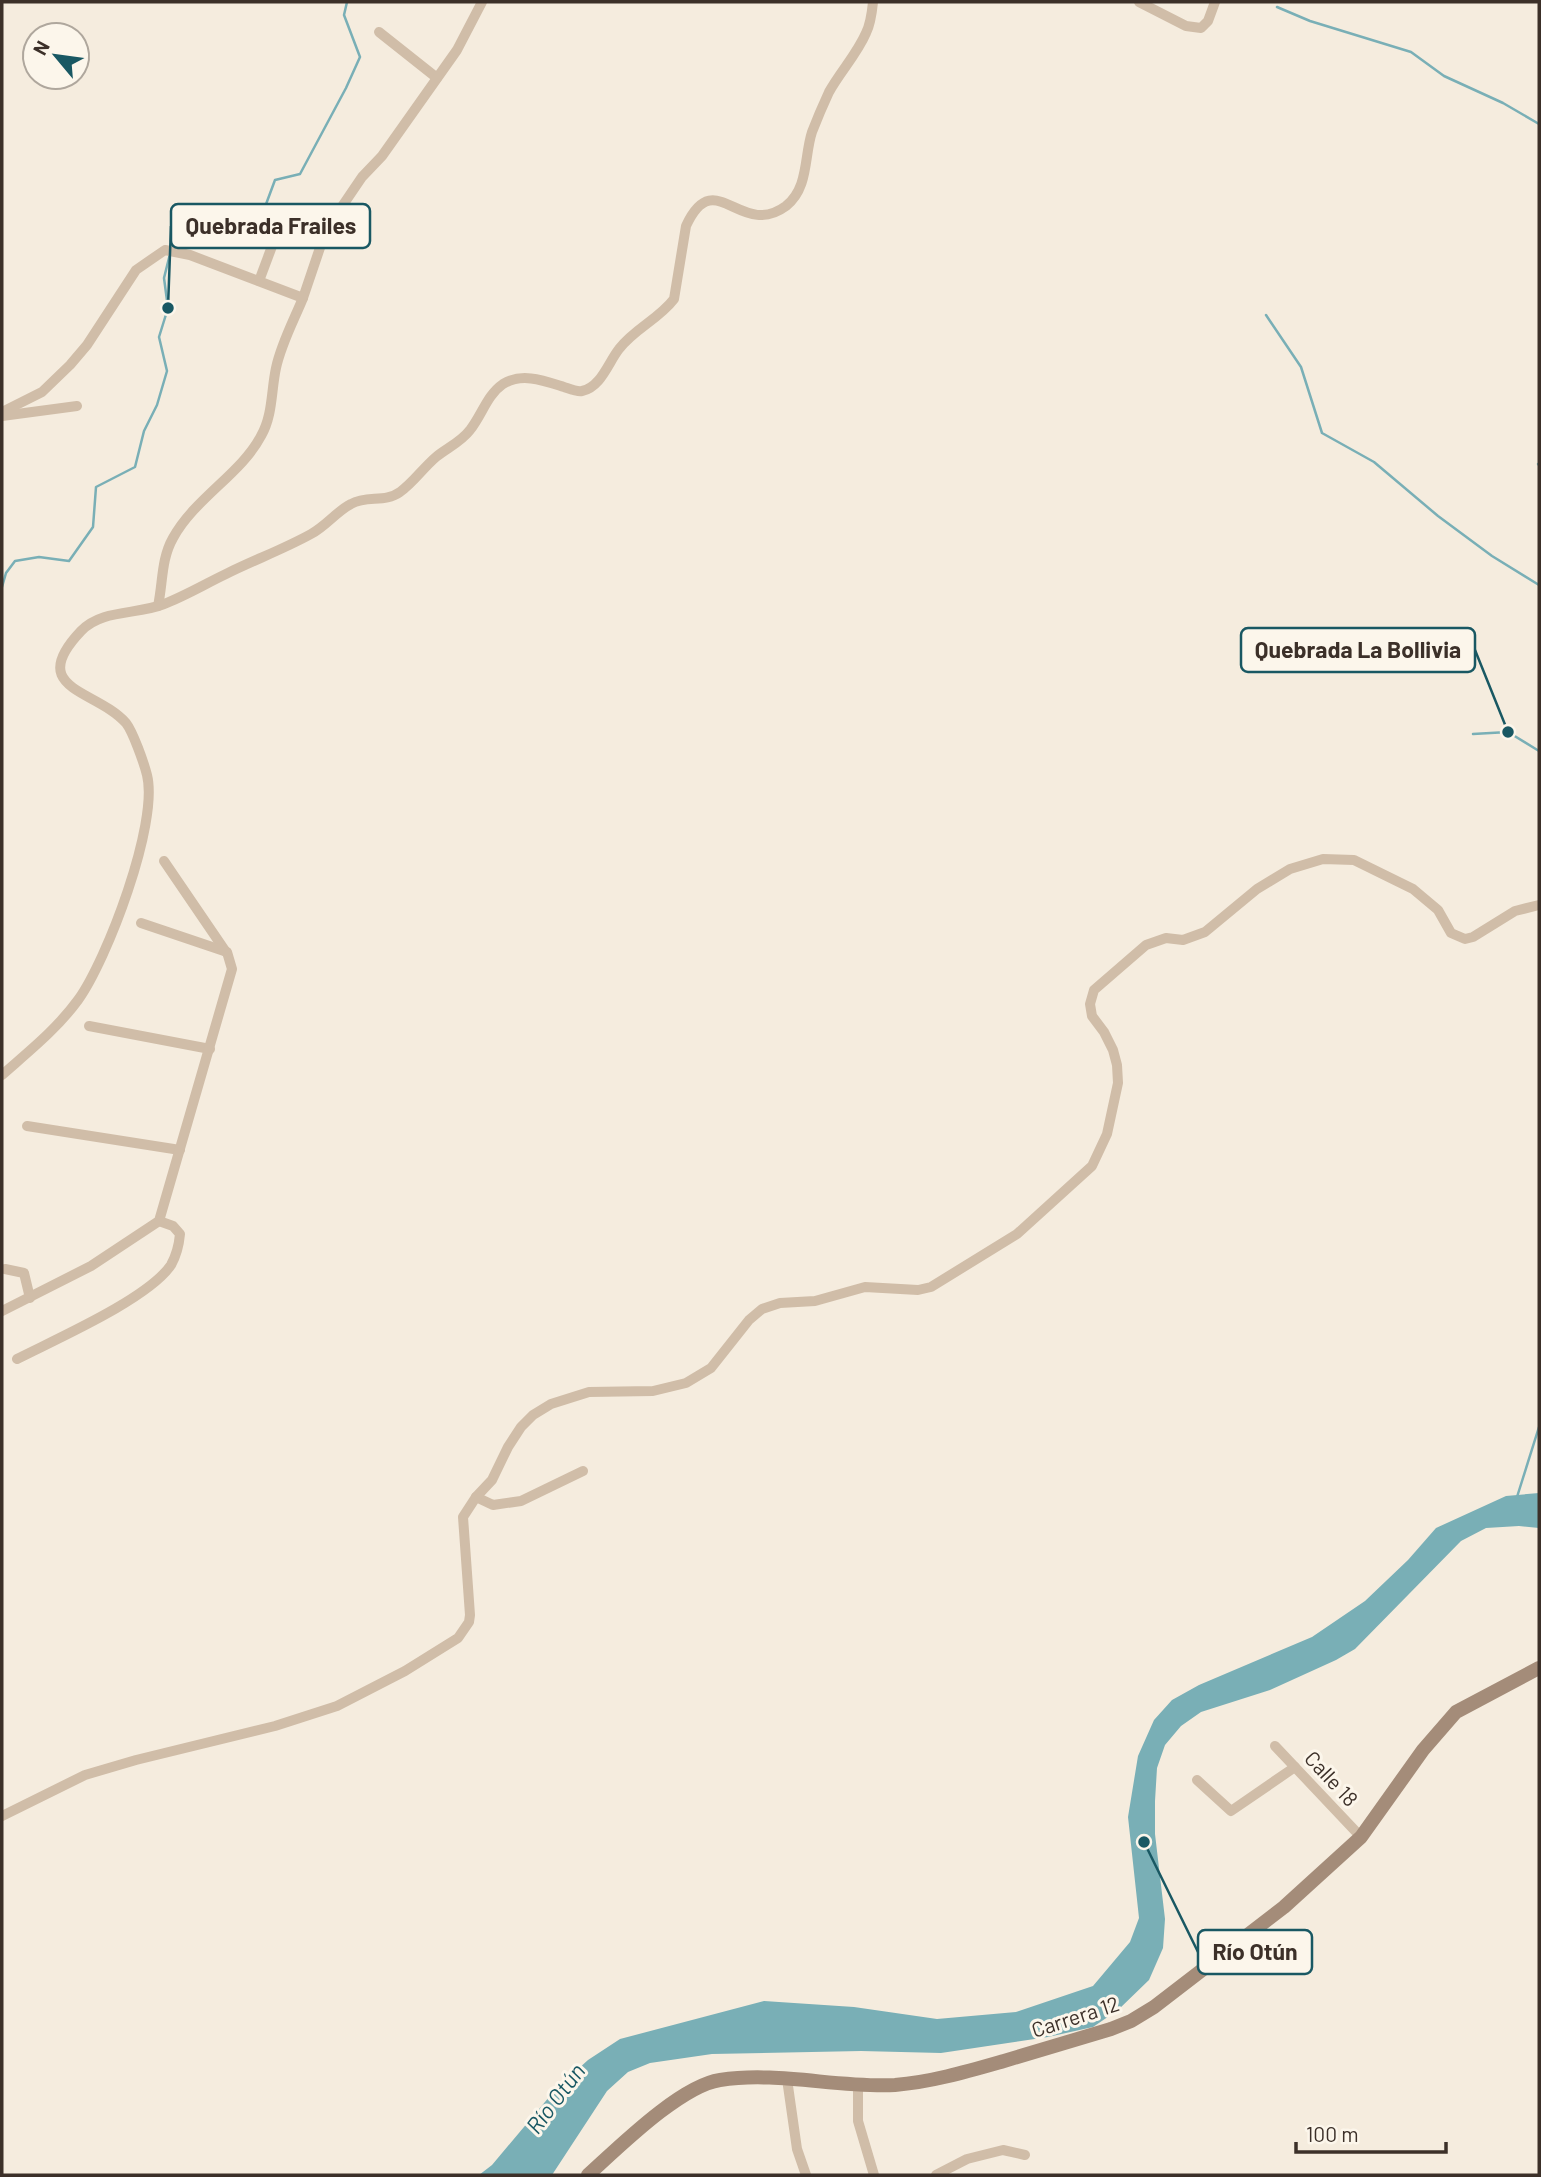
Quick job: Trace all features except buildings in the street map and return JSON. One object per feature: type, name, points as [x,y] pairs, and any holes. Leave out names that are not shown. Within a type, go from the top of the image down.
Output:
[{"type":"street","points":[[158,606],[165,558],[172,539],[190,512],[249,454],[261,437],[269,417],[276,366],[326,230],[457,50],[482,2]]},
{"type":"street","points":[[2,1075],[64,1018],[99,967],[143,846],[150,789],[147,773],[127,724],[65,683],[61,660],[66,649],[83,629],[95,620],[158,606],[193,592],[315,533],[351,504],[383,499],[399,493],[435,458],[470,430],[488,401],[502,385],[527,378],[580,392],[600,379],[628,338],[668,307],[674,299],[687,226],[691,215],[702,204],[709,200],[720,200],[746,213],[769,215],[788,205],[799,190],[811,134],[829,92],[866,35],[873,2]]},
{"type":"street","points":[[1139,2],[1186,26],[1201,28],[1208,21],[1215,2]]},
{"type":"street","points":[[379,32],[437,78]]},
{"type":"street","points":[[260,281],[281,225]]},
{"type":"street","points":[[2,414],[42,392],[70,365],[87,345],[135,270],[168,249],[303,298]]},
{"type":"street","points":[[2,414],[76,406]]},
{"type":"street","points":[[2,1816],[85,1775],[275,1726],[337,1706],[405,1671],[458,1638],[469,1622],[470,1615],[463,1517],[476,1497],[492,1480],[521,1427],[533,1415],[551,1404],[589,1392],[653,1391],[686,1383],[711,1368],[749,1320],[762,1309],[780,1303],[815,1301],[865,1287],[918,1290],[931,1287],[1017,1234],[1092,1166],[1107,1134],[1118,1083],[1117,1065],[1104,1032],[1092,1016],[1090,1004],[1094,990],[1146,945],[1166,939],[1183,940],[1205,932],[1257,889],[1290,869],[1323,859],[1353,860],[1413,889],[1438,910],[1451,933],[1465,939],[1473,937],[1515,911],[1539,905]]},
{"type":"street","points":[[2,1311],[91,1266],[159,1221],[232,969],[226,952],[164,861]]},
{"type":"street","points":[[141,923],[226,952]]},
{"type":"street","points":[[89,1026],[210,1049]]},
{"type":"street","points":[[27,1126],[180,1150]]},
{"type":"street","points":[[17,1359],[146,1290],[170,1266],[178,1247],[180,1234],[173,1226],[159,1221]]},
{"type":"street","points":[[5,1269],[36,1275]]},
{"type":"street","points":[[24,1273],[30,1298]]},
{"type":"street","points":[[476,1497],[493,1505],[520,1501],[583,1471]]},
{"type":"street","name":"Carrera 12","points":[[588,2175],[626,2139],[659,2113],[701,2086],[719,2080],[788,2079],[894,2085],[955,2075],[1131,2021],[1154,2007],[1284,1907],[1361,1837],[1423,1750],[1456,1712],[1539,1668]]},
{"type":"street","name":"Calle 18","points":[[1275,1746],[1361,1837]]},
{"type":"street","points":[[1197,1780],[1231,1811],[1295,1767]]},
{"type":"street","points":[[788,2079],[797,2150],[806,2175]]},
{"type":"street","points":[[858,2083],[858,2121],[874,2175]]},
{"type":"street","points":[[936,2175],[967,2159],[1003,2150],[1025,2155]]},
{"type":"water","name":"Río Otún","points":[[1539,1493],[1539,1528],[1486,1528],[1461,1541],[1355,1649],[1270,1690],[1201,1712],[1181,1726],[1165,1745],[1157,1768],[1155,1801],[1155,1834],[1165,1919],[1163,1948],[1149,1980],[1118,2010],[1093,2027],[1048,2037],[941,2053],[861,2051],[712,2054],[650,2063],[628,2072],[607,2091],[552,2175],[479,2175],[492,2165],[555,2090],[588,2060],[620,2039],[764,2001],[854,2007],[937,2019],[1016,2012],[1093,1986],[1130,1942],[1139,1918],[1128,1817],[1138,1756],[1154,1720],[1172,1700],[1199,1685],[1312,1637],[1365,1601],[1408,1560],[1436,1528],[1506,1496]]},
{"type":"waterway","points":[[171,248],[179,237],[190,231],[210,240],[229,238],[236,243],[243,241],[262,215],[275,180],[300,174],[360,57],[344,15],[347,2]]},
{"type":"waterway","points":[[1277,7],[1310,21],[1411,52],[1444,76],[1503,103],[1539,124]]},
{"type":"waterway","points":[[2,587],[6,573],[15,561],[39,557],[69,561],[93,527],[96,487],[135,467],[144,431],[157,405],[167,371],[159,337],[168,308],[164,278],[170,254]]},
{"type":"waterway","points":[[1266,315],[1301,367],[1322,433],[1374,462],[1438,516],[1492,556],[1539,585]]},
{"type":"waterway","points":[[1473,734],[1508,732],[1539,751]]},
{"type":"waterway","points":[[1517,1497],[1539,1427]]},
{"type":"place","name":"Quebrada Frailes","points":[[168,308]]},
{"type":"place","name":"Quebrada La Bollivia","points":[[1508,732]]},
{"type":"place","name":"Río Otún","points":[[1144,1842]]}]
